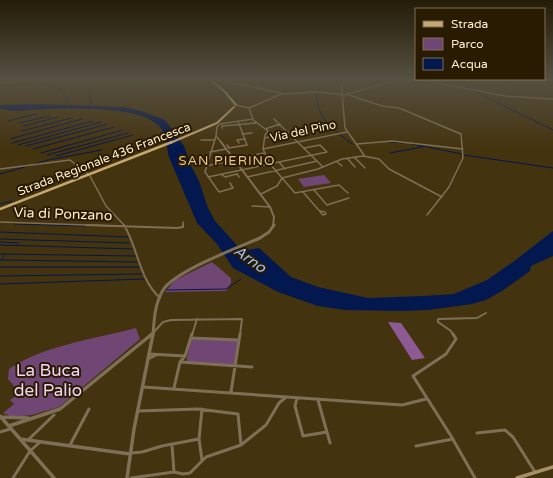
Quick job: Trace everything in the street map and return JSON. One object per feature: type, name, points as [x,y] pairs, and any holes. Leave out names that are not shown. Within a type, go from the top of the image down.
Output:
[{"type":"main road","name":"Strada Regionale 436 Francesca","points":[[0,209],[199,132],[221,119],[231,105],[235,106]]},
{"type":"main road","points":[[231,105],[235,106]]},
{"type":"main road","points":[[517,478],[553,467]]},
{"type":"street","points":[[235,106],[248,108],[261,102]]},
{"type":"street","points":[[343,102],[344,124],[347,132],[364,154],[363,156]]},
{"type":"street","points":[[371,102],[382,106],[397,107],[460,133],[463,158],[453,176],[451,184],[427,215]]},
{"type":"street","points":[[248,108],[252,120],[268,131],[262,148],[264,153],[275,171],[294,193],[339,185],[348,193]]},
{"type":"street","points":[[274,119],[289,132],[323,167]]},
{"type":"street","points":[[230,184],[233,188],[219,192],[205,172],[218,125],[252,120]]},
{"type":"street","points":[[227,145],[229,148],[248,144],[244,139],[238,121]]},
{"type":"street","points":[[222,128],[222,126],[256,123]]},
{"type":"street","points":[[265,129],[280,124]]},
{"type":"street","points":[[265,138],[283,135],[282,133],[289,132]]},
{"type":"street","name":"Via del Pino","points":[[262,148],[347,132]]},
{"type":"street","points":[[242,134],[252,133]]},
{"type":"street","points":[[127,478],[130,454],[153,333],[160,298],[164,288],[171,280],[183,273],[269,233],[275,222],[270,207],[216,136]]},
{"type":"street","points":[[239,143],[238,140],[244,139]]},
{"type":"street","points":[[201,140],[214,140]]},
{"type":"street","points":[[357,144],[392,141],[463,149]]},
{"type":"street","points":[[208,177],[327,152],[320,145],[304,148]]},
{"type":"street","points":[[210,152],[226,149]]},
{"type":"street","points":[[206,166],[264,153]]},
{"type":"street","points":[[282,178],[323,167],[346,158],[363,156],[379,159],[389,170],[442,197]]},
{"type":"street","points":[[354,157],[365,168]]},
{"type":"street","points":[[346,158],[355,167]]},
{"type":"street","name":"Via di Ponzano","points":[[0,169],[70,160],[89,175],[106,206],[125,226],[146,280],[152,291],[160,298]]},
{"type":"street","points":[[247,177],[318,161]]},
{"type":"street","points":[[336,161],[342,166]]},
{"type":"street","points":[[279,162],[285,169]]},
{"type":"street","points":[[221,174],[225,177],[237,174],[239,177]]},
{"type":"street","points":[[280,183],[282,178]]},
{"type":"street","points":[[261,194],[271,190],[280,183],[286,182]]},
{"type":"street","points":[[314,190],[327,204],[349,198]]},
{"type":"street","points":[[303,192],[320,211]]},
{"type":"street","points":[[252,206],[270,207]]},
{"type":"street","name":"Via di Ponzano","points":[[0,222],[177,228],[183,227],[183,222]]},
{"type":"street","points":[[475,478],[453,439],[415,382],[413,375],[446,354],[456,339],[451,331],[438,322],[438,319],[477,318],[486,313]]},
{"type":"street","points":[[174,388],[180,362],[185,356],[196,319]]},
{"type":"street","points":[[0,432],[32,418],[60,409],[166,321],[196,319],[242,319],[231,392]]},
{"type":"street","points":[[191,338],[239,340]]},
{"type":"street","points":[[150,354],[185,356]]},
{"type":"street","points":[[148,359],[157,355]]},
{"type":"street","points":[[180,362],[252,366]]},
{"type":"street","points":[[143,387],[402,405],[426,399]]},
{"type":"street","points":[[131,478],[174,472],[183,474],[190,473],[202,460],[212,454],[241,445],[266,425],[280,403],[285,398]]},
{"type":"street","points":[[297,398],[295,406],[303,436],[327,432]]},
{"type":"street","points":[[318,400],[330,443]]},
{"type":"street","points":[[70,445],[89,409]]},
{"type":"street","points":[[138,411],[202,409],[238,414],[241,445]]},
{"type":"street","points":[[202,409],[199,439],[202,460]]},
{"type":"street","points":[[28,440],[54,415]]},
{"type":"street","points":[[1,417],[32,418]]},
{"type":"street","points":[[1,417],[54,478]]},
{"type":"street","points":[[477,432],[505,430],[513,437],[535,472]]},
{"type":"street","points":[[20,438],[130,454],[199,439]]},
{"type":"street","points":[[416,446],[453,439]]},
{"type":"street","points":[[13,478],[30,451],[41,442]]},
{"type":"street","points":[[172,445],[174,472]]},
{"type":"green space","points":[[324,175],[331,183],[304,187],[298,179]]},
{"type":"green space","points":[[212,262],[231,278],[231,283],[226,291],[165,292],[175,280]]},
{"type":"green space","name":"La Buca del Palio","points":[[136,328],[140,339],[59,407],[32,415],[13,417],[3,413],[14,404],[10,400],[20,393],[8,379],[9,369],[38,354],[54,348]]},
{"type":"green space","points":[[191,338],[239,340],[235,366],[186,363]]},
{"type":"shaded area","points":[[388,322],[401,323],[425,358],[412,360]]},
{"type":"water","name":"Arno","points":[[37,104],[124,107],[141,111],[165,120],[184,146],[191,166],[199,181],[208,208],[215,221],[242,251],[259,248],[291,277],[318,287],[368,298],[454,294],[487,280],[553,231],[553,256],[531,266],[530,271],[502,291],[486,300],[472,304],[428,310],[401,311],[345,310],[318,306],[278,292],[233,268],[217,244],[197,223],[169,157],[164,133],[159,126],[148,118],[112,110],[48,109],[15,111],[0,109],[0,105]]},
{"type":"waterway","points":[[88,106],[92,102]]},
{"type":"waterway","points":[[317,102],[322,116],[332,128],[352,144]]},
{"type":"waterway","points":[[497,102],[553,130]]},
{"type":"waterway","points":[[8,121],[36,114]]},
{"type":"waterway","points":[[19,123],[50,116]]},
{"type":"waterway","points":[[23,126],[58,117]]},
{"type":"waterway","points":[[22,131],[71,118]]},
{"type":"waterway","points":[[10,139],[82,119]]},
{"type":"waterway","points":[[12,143],[93,121]]},
{"type":"waterway","points":[[18,145],[101,122]]},
{"type":"waterway","points":[[26,146],[108,124]]},
{"type":"waterway","points":[[33,149],[114,127]]},
{"type":"waterway","points":[[41,153],[123,130]]},
{"type":"waterway","points":[[47,155],[128,133]]},
{"type":"waterway","points":[[56,156],[133,135]]},
{"type":"waterway","points":[[390,142],[403,143]]},
{"type":"waterway","points":[[412,144],[462,154]]},
{"type":"waterway","points":[[390,153],[422,147]]},
{"type":"waterway","points":[[35,164],[48,160],[102,150]]},
{"type":"waterway","points":[[464,155],[553,168]]},
{"type":"waterway","points":[[0,174],[28,166]]},
{"type":"waterway","points":[[0,204],[12,201]]},
{"type":"waterway","points":[[14,224],[85,226]]},
{"type":"waterway","points":[[0,232],[128,237]]},
{"type":"waterway","points":[[0,239],[129,243]]},
{"type":"waterway","points":[[0,242],[19,243]]},
{"type":"waterway","points":[[0,245],[132,249]]},
{"type":"waterway","points":[[0,254],[6,254]]},
{"type":"waterway","points":[[0,261],[6,254]]},
{"type":"waterway","points":[[6,254],[136,256]]},
{"type":"waterway","points":[[1,260],[138,262]]},
{"type":"waterway","points":[[0,267],[140,267]]},
{"type":"waterway","points":[[0,276],[142,274]]},
{"type":"waterway","points":[[0,284],[144,279]]},
{"type":"waterway","points":[[167,290],[226,289],[241,279]]},
{"type":"district","name":"SAN PIERINO","points":[[227,161]]}]
